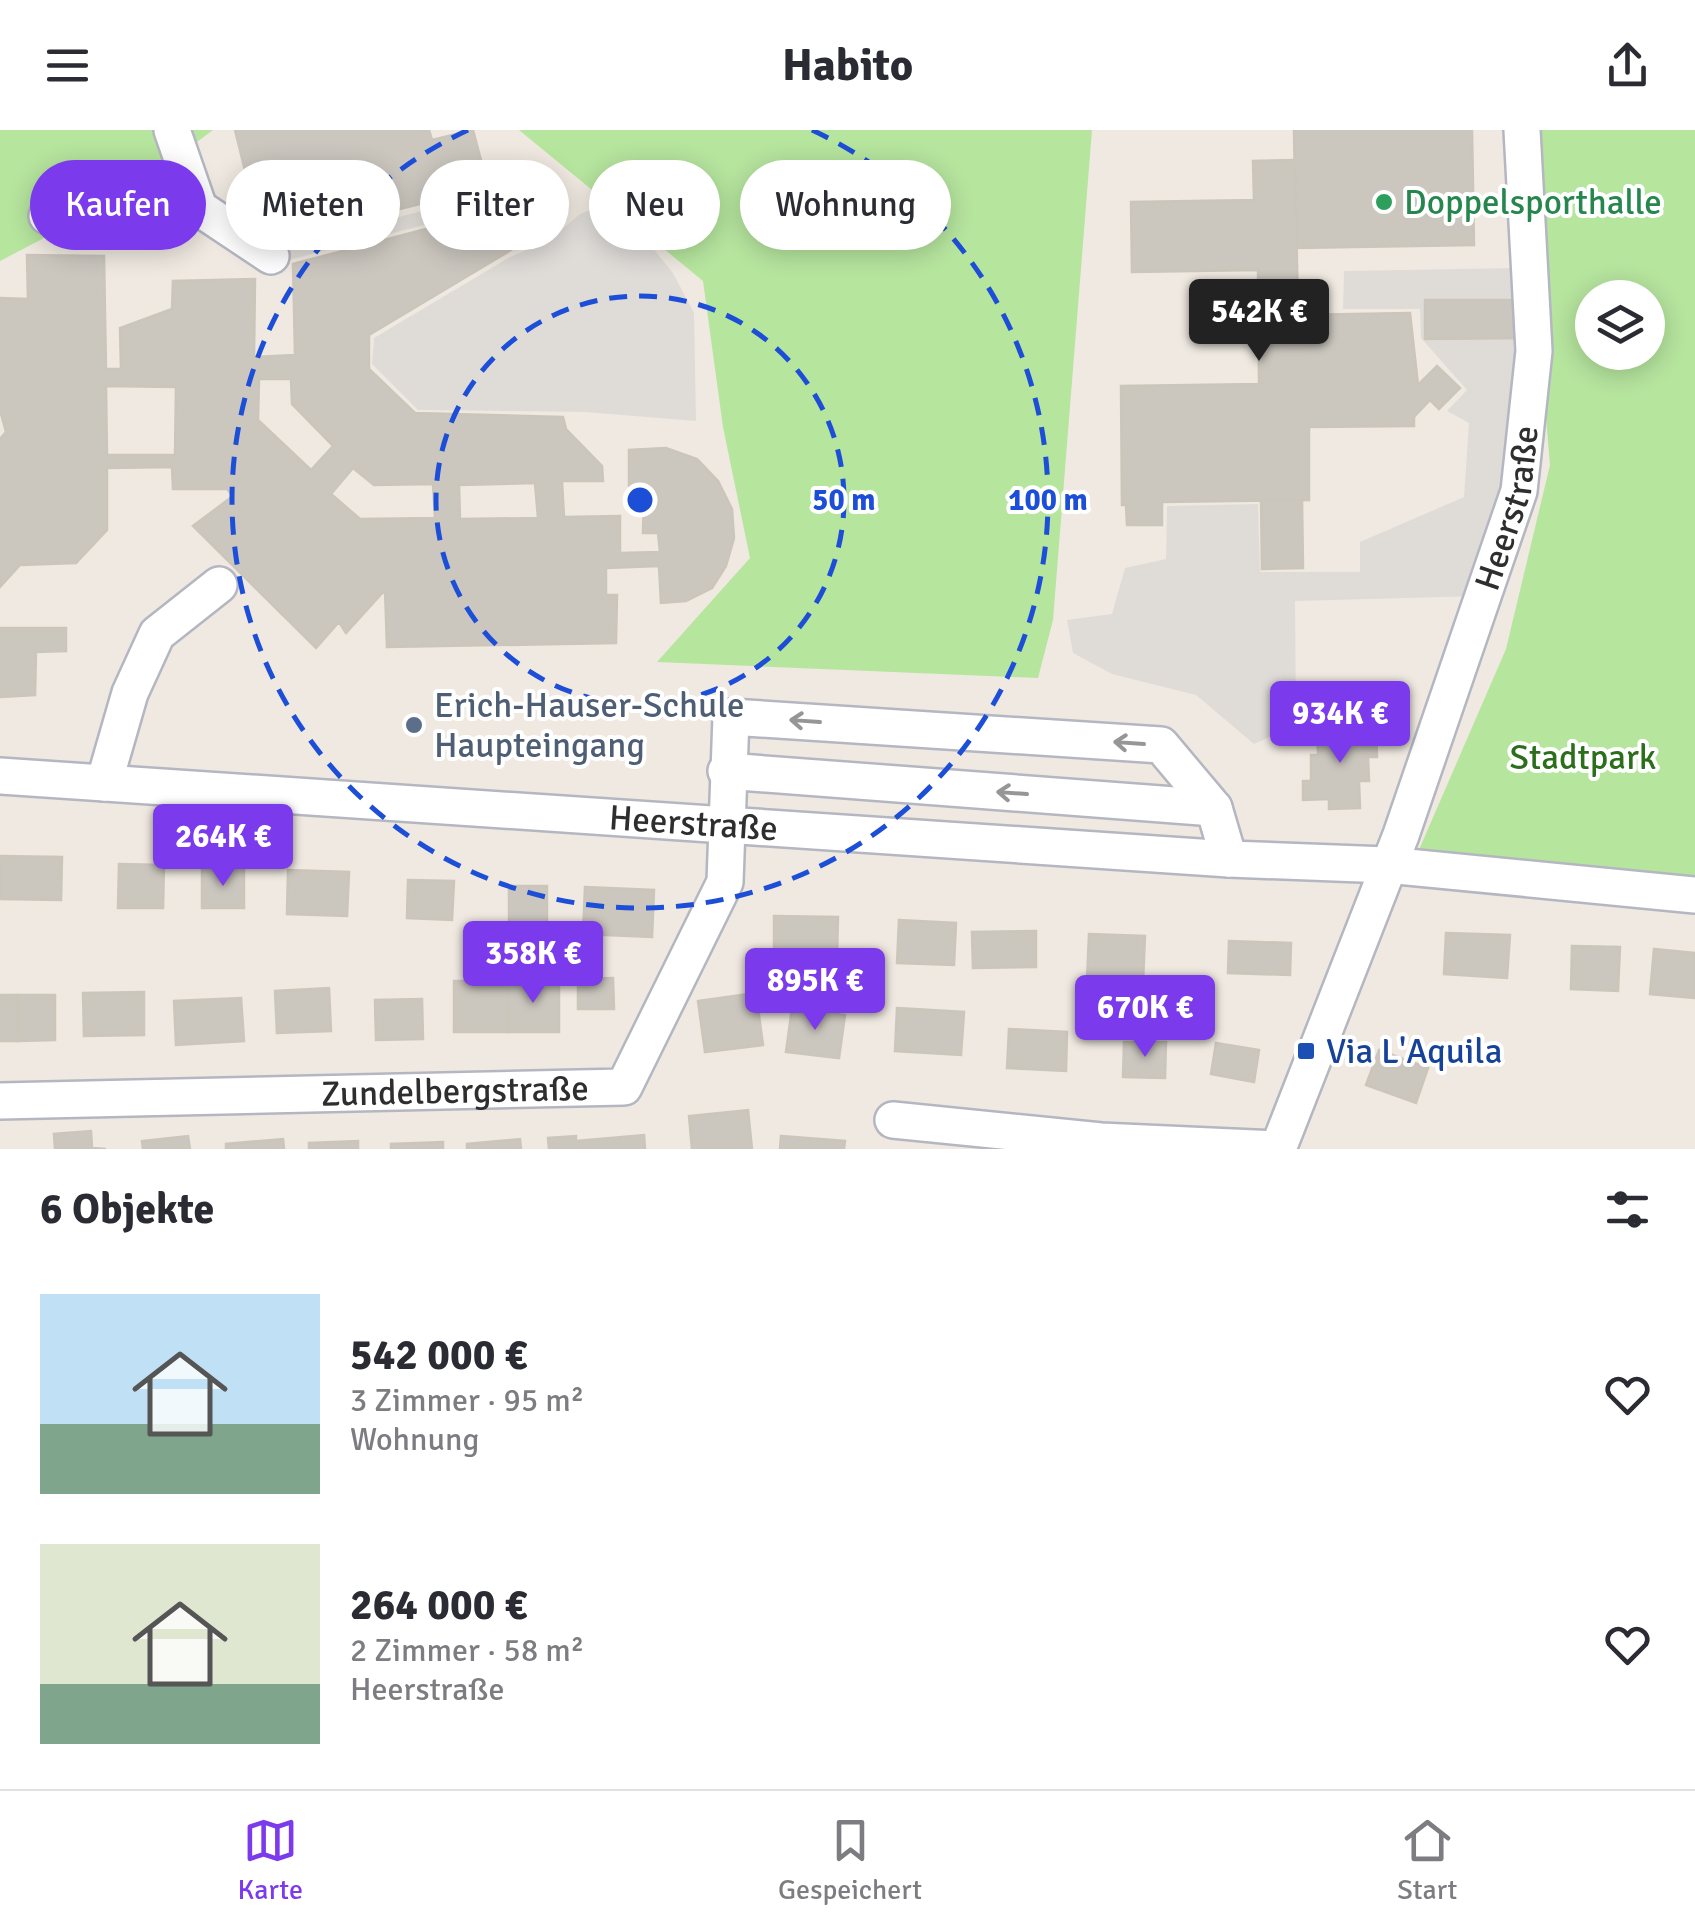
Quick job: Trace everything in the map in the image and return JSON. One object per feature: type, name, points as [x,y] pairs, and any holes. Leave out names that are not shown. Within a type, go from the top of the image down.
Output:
[{"type":"street","points":[[172,130],[182,160]]},
{"type":"street","name":"Heerstraße","points":[[1386,865],[1401,834],[1519,492],[1534,351],[1522,130]]},
{"type":"street","points":[[206,213],[271,256]]},
{"type":"street","points":[[104,783],[130,692],[157,634],[219,585]]},
{"type":"street","points":[[724,823],[731,716],[1161,745],[1214,808],[1229,859]]},
{"type":"street","points":[[726,771],[1214,808]]},
{"type":"street","name":"Heerstraße","points":[[0,776],[1229,859],[1386,865],[1695,895]]},
{"type":"street","name":"Zundelbergstraße","points":[[0,1101],[624,1086],[725,882],[724,823]]},
{"type":"street","points":[[894,1120],[1101,1141],[1278,1149],[1386,865]]},
{"type":"green space","points":[[0,130],[213,130],[173,160],[30,160],[30,245],[0,261]]},
{"type":"green space","points":[[519,130],[1092,130],[1053,620],[1038,678],[657,662],[750,558],[723,427],[703,281],[665,250],[720,250],[720,160],[589,160],[589,187],[569,171],[569,160],[556,160]]},
{"type":"green space","name":"Stadtpark","points":[[1522,130],[1695,130],[1695,878],[1415,859],[1506,649],[1550,465]]},
{"type":"shaded area","points":[[470,133],[477,160],[446,160],[441,141]]},
{"type":"shaded area","points":[[420,211],[420,226],[400,231],[400,217]]},
{"type":"shaded area","points":[[589,211],[589,250],[654,250],[673,273],[694,313],[696,421],[585,412],[418,410],[372,364],[374,338],[510,257],[527,250],[569,250],[569,223]]},
{"type":"shaded area","points":[[274,250],[327,250],[273,264],[270,251]]},
{"type":"shaded area","points":[[1517,268],[1543,351],[1481,596],[1295,601],[1296,725],[1254,744],[1196,695],[1112,674],[1073,653],[1067,620],[1112,614],[1125,568],[1166,559],[1167,506],[1258,504],[1260,572],[1360,572],[1360,542],[1464,497],[1469,423],[1447,411],[1467,390],[1421,338],[1420,309],[1343,309],[1344,271]]},
{"type":"building","points":[[235,130],[429,130],[432,140],[473,130],[481,160],[420,160],[420,204],[400,209],[400,160],[242,160]]},
{"type":"building","name":"Doppelsporthalle","points":[[1294,130],[1472,130],[1474,245],[1296,248]]},
{"type":"building","points":[[1295,160],[1298,315],[1410,313],[1418,385],[1437,366],[1460,388],[1439,409],[1430,400],[1414,417],[1414,426],[1309,427],[1309,500],[1162,502],[1162,525],[1127,525],[1126,505],[1122,505],[1121,386],[1259,384],[1258,270],[1132,272],[1131,202],[1254,200],[1253,161]]},
{"type":"building","points":[[420,231],[420,250],[511,250],[369,335],[369,369],[415,413],[563,417],[566,429],[602,466],[603,481],[562,481],[564,517],[620,516],[620,553],[660,552],[658,533],[643,533],[644,491],[629,491],[629,450],[666,448],[697,459],[718,481],[732,509],[734,538],[726,566],[712,588],[686,601],[661,603],[659,566],[606,568],[606,595],[617,595],[616,643],[387,647],[385,590],[346,633],[339,622],[316,648],[193,526],[233,496],[227,489],[173,489],[172,467],[107,468],[107,530],[76,563],[20,565],[0,587],[0,439],[6,432],[0,410],[0,298],[28,299],[27,255],[104,256],[106,369],[121,369],[120,328],[172,309],[173,281],[255,279],[254,357],[295,355],[293,264],[346,250],[400,250],[400,236]],"holes":[[[259,379],[291,379],[292,404],[333,446],[311,470],[258,420]],[[106,386],[176,387],[175,455],[107,455]],[[353,468],[374,485],[433,484],[435,518],[360,519],[331,494]],[[535,483],[538,518],[460,519],[459,485]]]},
{"type":"building","points":[[1425,300],[1525,300],[1525,338],[1425,339]]},
{"type":"building","points":[[1261,500],[1302,500],[1303,568],[1262,569]]},
{"type":"building","points":[[0,628],[66,628],[66,651],[36,652],[35,695],[0,697]]},
{"type":"building","points":[[1348,724],[1348,731],[1376,730],[1377,757],[1368,757],[1369,781],[1359,781],[1360,808],[1329,809],[1329,799],[1303,800],[1303,781],[1311,781],[1311,755],[1318,755],[1317,725]]},
{"type":"building","points":[[1,856],[62,857],[61,900],[1,899]]},
{"type":"building","points":[[119,864],[164,865],[163,908],[118,908]]},
{"type":"building","points":[[202,869],[244,869],[244,908],[202,908]]},
{"type":"building","points":[[288,870],[349,872],[347,916],[287,914]]},
{"type":"building","points":[[408,880],[454,881],[452,920],[407,918]]},
{"type":"building","points":[[509,886],[547,886],[547,923],[509,923]]},
{"type":"building","points":[[585,887],[654,890],[652,937],[583,934]]},
{"type":"building","points":[[774,916],[838,917],[837,956],[774,955]]},
{"type":"building","points":[[899,920],[956,923],[954,965],[897,963]]},
{"type":"building","points":[[1036,931],[1036,967],[973,968],[972,932]]},
{"type":"building","points":[[1446,933],[1510,935],[1507,978],[1444,974]]},
{"type":"building","points":[[1089,934],[1145,936],[1143,982],[1087,980]]},
{"type":"building","points":[[1229,941],[1291,943],[1290,975],[1228,973]]},
{"type":"building","points":[[1572,946],[1620,947],[1618,991],[1571,989]]},
{"type":"building","points":[[1654,949],[1695,953],[1695,998],[1650,994]]},
{"type":"building","points":[[613,978],[614,1009],[578,1009],[578,979]]},
{"type":"building","points":[[559,980],[559,1032],[507,1032],[507,981]]},
{"type":"building","points":[[454,981],[507,981],[507,1032],[454,1032]]},
{"type":"building","points":[[329,988],[331,1031],[277,1033],[275,991]]},
{"type":"building","points":[[144,992],[144,1035],[84,1036],[83,993]]},
{"type":"building","points":[[756,993],[763,1045],[705,1052],[698,1001]]},
{"type":"building","points":[[0,995],[18,995],[18,1041],[0,1041]]},
{"type":"building","points":[[18,995],[55,995],[55,1040],[18,1041]]},
{"type":"building","points":[[241,998],[244,1041],[176,1045],[174,1001]]},
{"type":"building","points":[[422,999],[423,1039],[376,1040],[375,1000]]},
{"type":"building","points":[[792,1008],[845,1015],[839,1058],[786,1052]]},
{"type":"building","points":[[897,1008],[964,1012],[961,1055],[895,1051]]},
{"type":"building","points":[[1009,1029],[1067,1032],[1066,1071],[1007,1068]]},
{"type":"building","points":[[1124,1042],[1166,1042],[1165,1078],[1123,1077]]},
{"type":"building","points":[[1216,1043],[1259,1050],[1254,1082],[1211,1074]]},
{"type":"building","points":[[1379,1050],[1428,1068],[1416,1103],[1366,1085]]},
{"type":"building","points":[[748,1110],[752,1149],[692,1149],[689,1116]]},
{"type":"building","points":[[91,1131],[92,1148],[106,1149],[55,1149],[54,1134]]},
{"type":"building","points":[[644,1135],[645,1149],[549,1149],[548,1138],[576,1136],[576,1141]]},
{"type":"building","points":[[188,1136],[190,1149],[143,1149],[142,1141]]},
{"type":"building","points":[[781,1136],[845,1141],[844,1149],[780,1149]]},
{"type":"building","points":[[283,1139],[284,1149],[226,1149],[226,1144]]},
{"type":"building","points":[[520,1139],[521,1149],[467,1149],[467,1144]]},
{"type":"building","points":[[358,1141],[358,1149],[309,1149],[309,1143]]},
{"type":"building","points":[[443,1142],[443,1149],[391,1149],[391,1144]]},
{"type":"place","name":"Doppelsporthalle","points":[[1384,202]]},
{"type":"place","name":"Erich-Hauser-Schule Haupteingang","points":[[414,725]]},
{"type":"place","name":"Via L'Aquila","points":[[1306,1051]]}]
